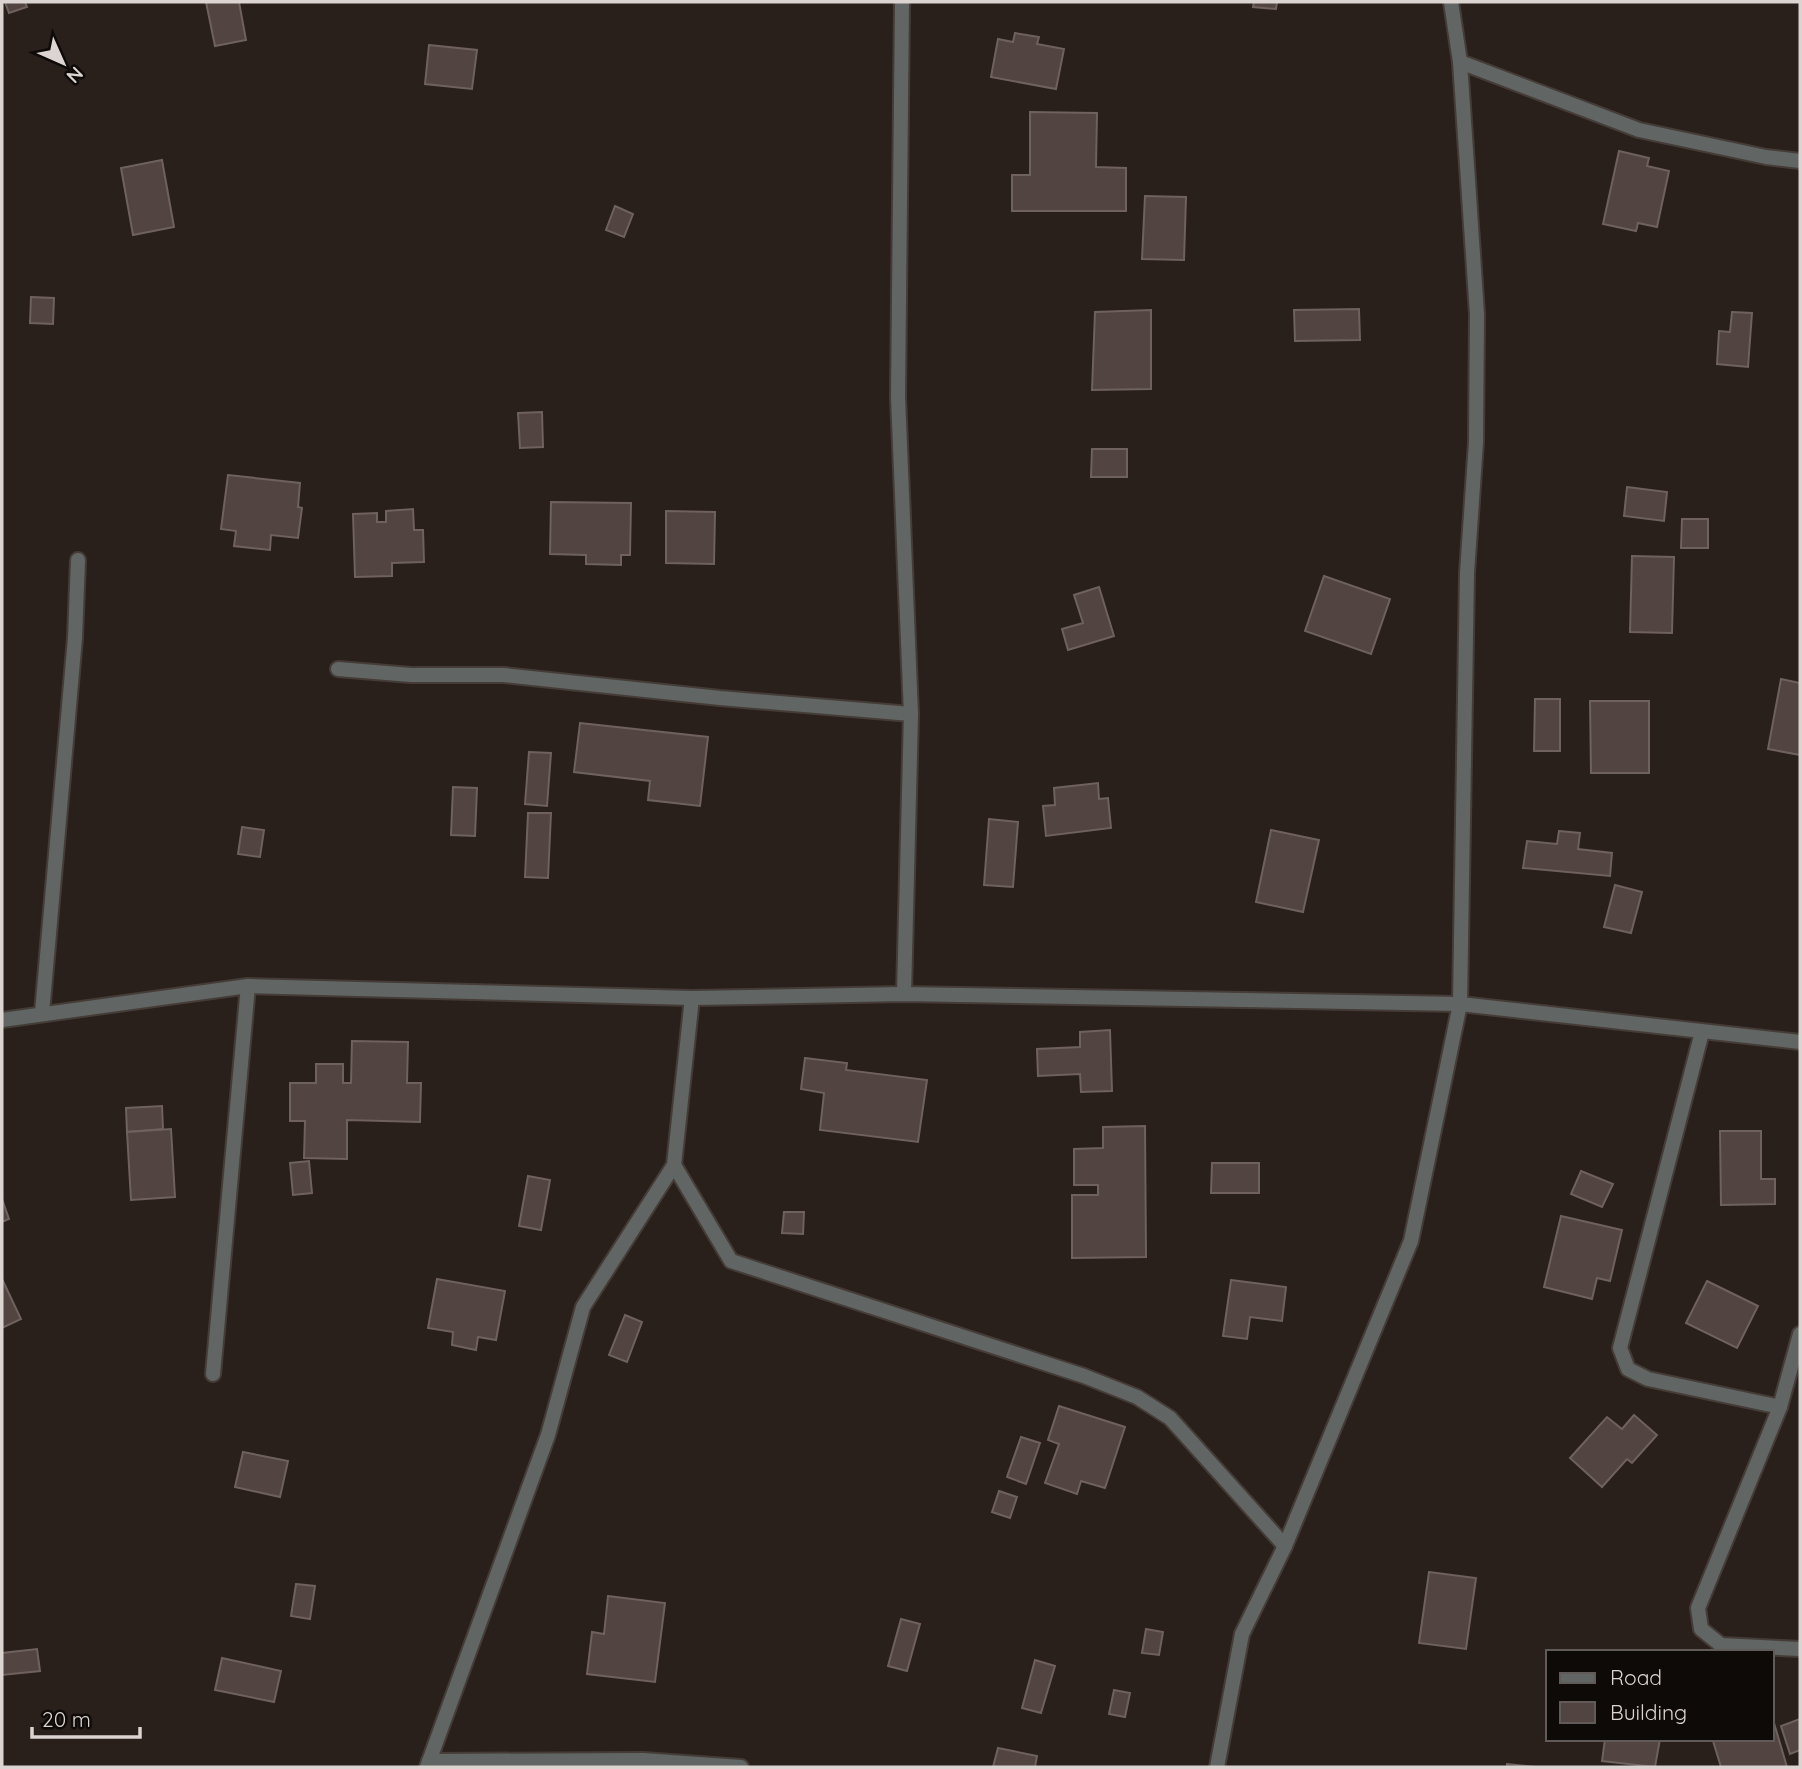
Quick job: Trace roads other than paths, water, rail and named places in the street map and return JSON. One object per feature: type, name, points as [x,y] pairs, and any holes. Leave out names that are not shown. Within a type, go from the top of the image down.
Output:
[{"type":"street","points":[[902,2],[898,397],[911,714],[904,994]]},
{"type":"street","points":[[1217,1767],[1242,1634],[1285,1546],[1411,1241],[1460,1004],[1467,587],[1476,442],[1477,314],[1460,62],[1451,2]]},
{"type":"street","points":[[1460,62],[1639,130],[1766,157],[1800,161]]},
{"type":"street","points":[[42,1013],[75,638],[78,560]]},
{"type":"street","points":[[338,669],[411,675],[504,675],[720,698],[911,714]]},
{"type":"street","points":[[213,1374],[248,986]]},
{"type":"street","points":[[2,1020],[248,986],[692,998],[904,994],[1460,1004],[1800,1042]]},
{"type":"street","points":[[692,998],[674,1165],[583,1307],[548,1435],[428,1764],[643,1760],[741,1767]]},
{"type":"street","points":[[1702,1032],[1620,1348],[1628,1369],[1648,1379],[1780,1407]]},
{"type":"street","points":[[674,1165],[731,1261],[1084,1376],[1137,1397],[1170,1418],[1285,1546]]},
{"type":"street","points":[[1800,1334],[1780,1407],[1698,1608],[1701,1629],[1721,1644],[1800,1649]]}]
